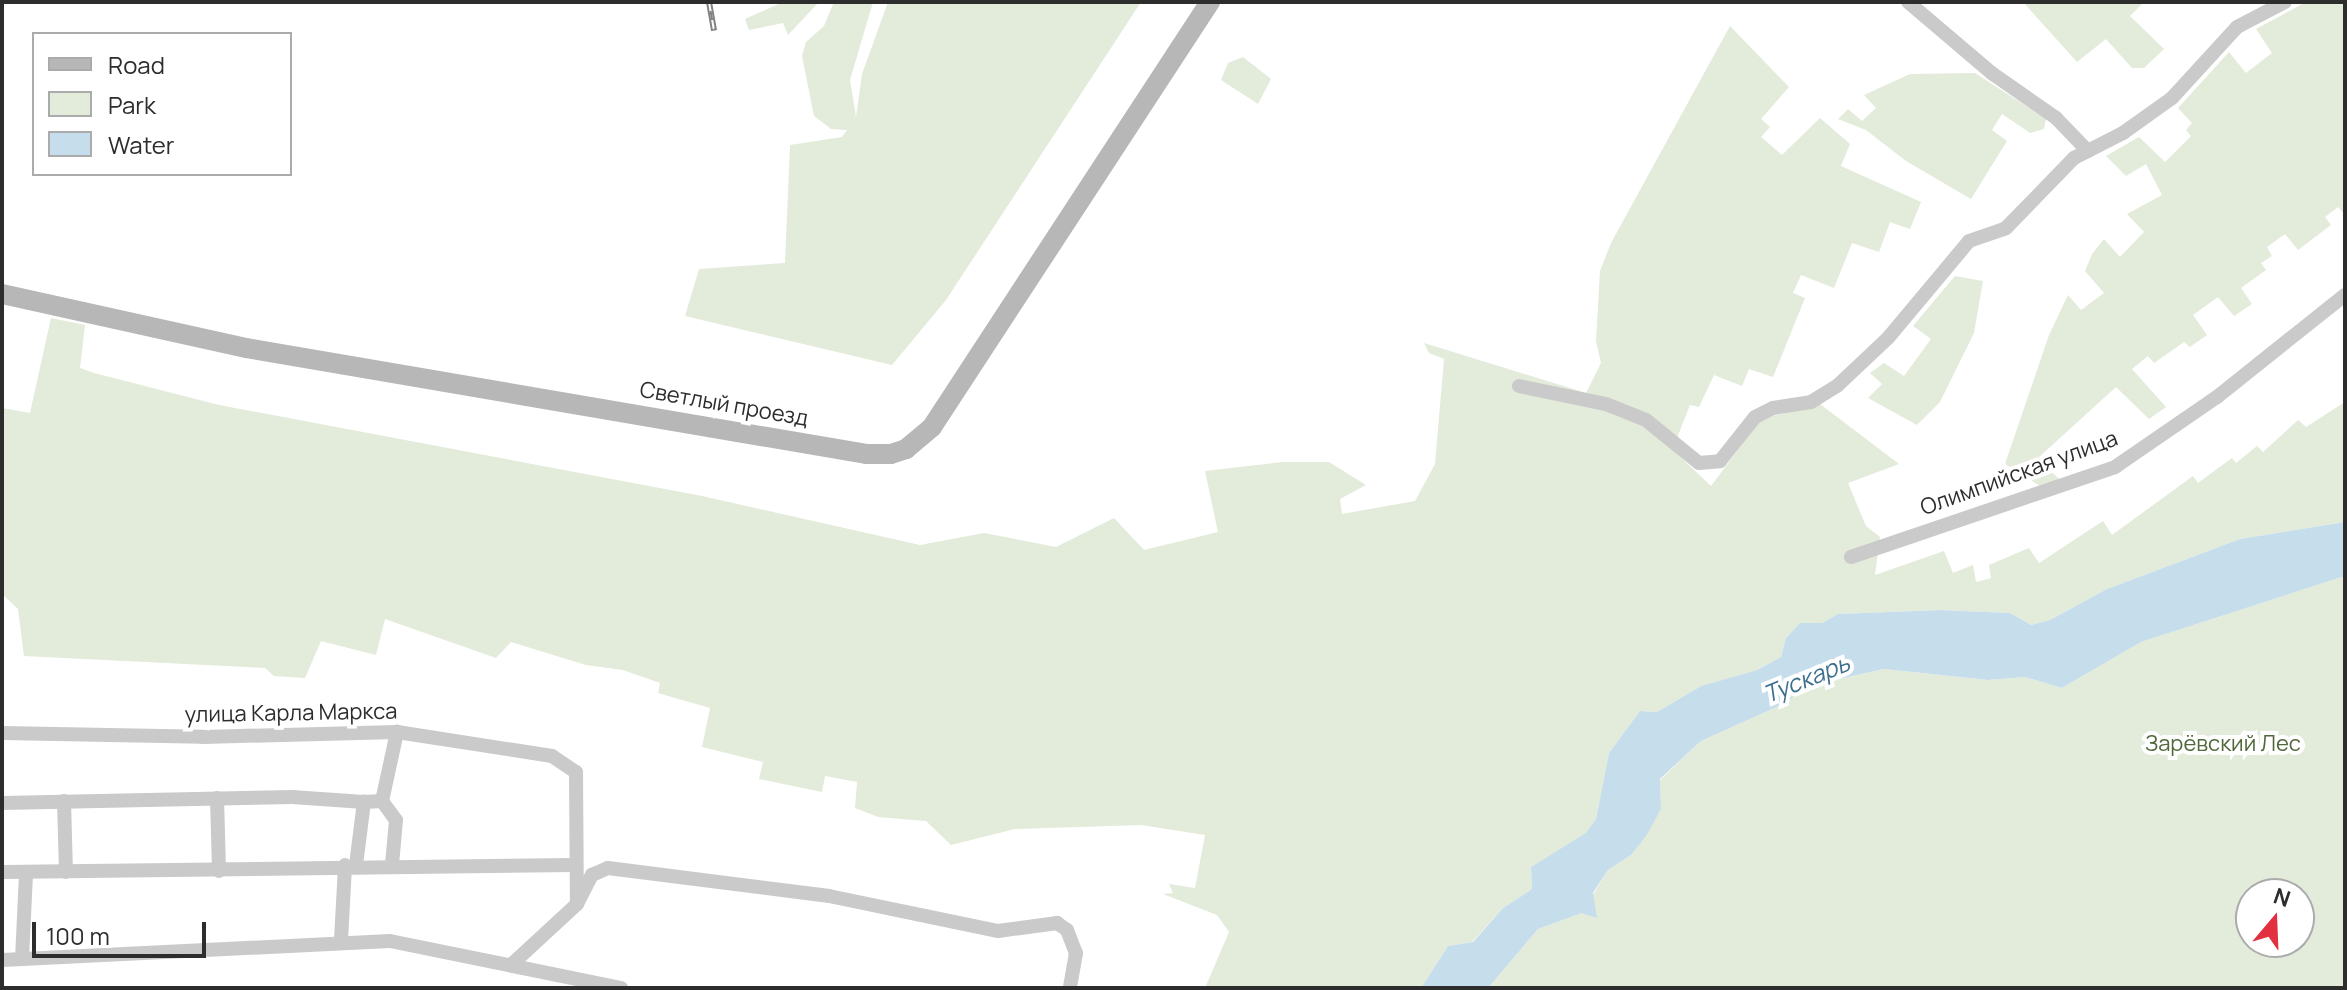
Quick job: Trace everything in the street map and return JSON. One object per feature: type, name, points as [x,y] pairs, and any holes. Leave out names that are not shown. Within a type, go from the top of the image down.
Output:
[{"type":"street","name":"Светлый проезд","points":[[2,294],[246,348],[866,454],[891,454],[906,449],[932,427],[1210,2]]},
{"type":"street","points":[[1908,2],[1993,74],[2056,118],[2088,151]]},
{"type":"street","points":[[1519,386],[1606,404],[1646,420],[1685,456],[1712,465],[1732,451],[1755,417],[1773,408],[1811,402],[1837,386],[1888,338],[1969,241],[2006,228],[2088,151],[2123,133],[2172,98],[2237,27],[2285,2]]},
{"type":"street","name":"Олимпийская улица","points":[[1851,557],[2115,467],[2217,397],[2345,295]]},
{"type":"street","points":[[392,865],[396,820],[382,801],[397,732]]},
{"type":"street","name":"улица Карла Маркса","points":[[2,733],[203,737],[397,732],[566,761],[576,772],[577,904]]},
{"type":"street","points":[[2,803],[217,798],[382,801]]},
{"type":"street","points":[[217,798],[219,871]]},
{"type":"street","points":[[64,801],[66,872]]},
{"type":"street","points":[[341,940],[351,865],[364,802]]},
{"type":"street","points":[[2,872],[219,871],[351,865],[576,865]]},
{"type":"street","points":[[512,964],[577,904],[592,875],[608,868],[829,896],[998,931],[1057,923],[1067,930],[1076,953],[1070,988]]},
{"type":"street","points":[[22,959],[26,873]]},
{"type":"street","points":[[2,960],[341,940],[436,947],[621,988]]},
{"type":"green space","points":[[783,2],[819,2],[788,35],[783,23],[749,30],[745,19]]},
{"type":"green space","points":[[834,2],[873,2],[850,80],[856,117],[862,74],[888,2],[1141,2],[946,300],[892,365],[685,316],[699,269],[785,263],[790,145],[842,137],[847,130],[831,129],[814,116],[802,56],[806,42],[824,26]]},
{"type":"green space","points":[[2023,2],[2144,2],[2130,16],[2164,49],[2144,68],[2132,68],[2106,39],[2077,62]]},
{"type":"green space","points":[[2306,2],[2345,2],[2345,215],[2338,207],[2325,217],[2331,225],[2298,250],[2285,234],[2267,247],[2272,256],[2261,263],[2266,270],[2241,288],[2252,304],[2234,316],[2218,297],[2193,315],[2207,335],[2190,347],[2184,342],[2154,363],[2148,356],[2132,369],[2166,407],[2149,419],[2116,387],[2038,458],[2061,481],[2043,488],[2005,464],[2049,335],[2068,295],[2081,310],[2104,293],[2085,271],[2092,254],[2104,239],[2120,257],[2144,232],[2127,214],[2162,195],[2146,164],[2126,176],[2106,156],[2139,137],[2165,162],[2191,136],[2186,130],[2192,123],[2178,108],[2229,52],[2246,73],[2272,53],[2256,29]]},
{"type":"green space","points":[[1730,26],[1789,87],[1761,119],[1770,127],[1761,137],[1782,155],[1820,118],[1850,144],[1841,166],[1921,202],[1910,229],[1890,222],[1879,252],[1852,243],[1834,288],[1801,275],[1793,293],[1805,298],[1773,377],[1749,369],[1742,386],[1714,375],[1699,407],[1690,405],[1677,438],[1653,431],[1711,486],[1761,419],[1820,404],[1899,464],[1848,483],[1866,526],[1880,537],[1875,575],[1944,551],[1953,573],[1973,565],[1976,582],[1991,578],[1989,565],[2029,548],[2039,563],[2103,521],[2112,535],[2193,476],[2198,483],[2232,458],[2236,463],[2257,446],[2263,452],[2298,420],[2306,427],[2345,402],[2345,522],[2240,539],[2107,589],[2050,620],[2031,625],[2010,613],[1940,610],[1838,614],[1822,623],[1800,623],[1786,638],[1781,657],[1757,670],[1701,686],[1657,712],[1640,711],[1609,753],[1596,819],[1586,834],[1531,867],[1532,889],[1503,908],[1472,942],[1448,946],[1421,988],[1205,988],[1229,932],[1217,915],[1163,894],[1173,893],[1169,884],[1195,888],[1205,835],[1141,825],[1015,829],[951,845],[926,821],[878,817],[855,808],[857,782],[825,776],[822,792],[759,779],[763,762],[702,747],[710,708],[658,693],[660,683],[623,670],[586,665],[511,642],[496,658],[385,619],[376,655],[321,641],[305,678],[274,676],[265,668],[24,656],[18,609],[2,594],[2,408],[30,413],[51,318],[85,325],[80,368],[94,373],[219,405],[702,496],[920,545],[984,533],[1056,547],[1114,518],[1144,550],[1218,532],[1205,471],[1282,462],[1329,462],[1366,485],[1340,499],[1342,514],[1415,501],[1435,464],[1444,359],[1429,353],[1424,343],[1586,393],[1601,363],[1596,341],[1600,271],[1611,243]]},
{"type":"green space","points":[[1243,57],[1271,79],[1258,104],[1221,80],[1228,63]]},
{"type":"green space","points":[[1975,73],[2046,119],[2044,129],[2030,133],[2002,114],[1992,130],[2007,141],[1971,199],[1906,161],[1866,130],[1838,119],[1848,109],[1862,121],[1876,108],[1864,95],[1910,74]]},
{"type":"green space","points":[[1955,276],[1983,281],[1974,333],[1940,402],[1917,425],[1868,398],[1882,384],[1870,373],[1884,363],[1904,376],[1931,339],[1913,326]]},
{"type":"green space","name":"Зарёвский Лес","points":[[2345,576],[2345,988],[1488,988],[1538,929],[1582,913],[1608,870],[1631,855],[1661,809],[1660,780],[1701,741],[1788,702],[1803,687],[1884,669],[1988,680],[2025,677],[2062,688],[2141,642]]},
{"type":"water","name":"Тускарь","points":[[2345,522],[2345,576],[2141,642],[2062,688],[2025,677],[1988,680],[1884,669],[1803,687],[1788,702],[1701,741],[1660,779],[1661,809],[1646,836],[1631,855],[1608,870],[1593,893],[1597,918],[1582,913],[1538,929],[1488,988],[1421,988],[1448,946],[1473,942],[1503,908],[1532,889],[1531,867],[1586,833],[1596,819],[1609,753],[1640,711],[1657,712],[1701,686],[1757,670],[1781,657],[1786,638],[1800,623],[1822,623],[1838,614],[1940,610],[2010,613],[2031,625],[2050,620],[2107,589],[2240,539]]},
{"type":"railway","points":[[709,2],[714,31]]}]
